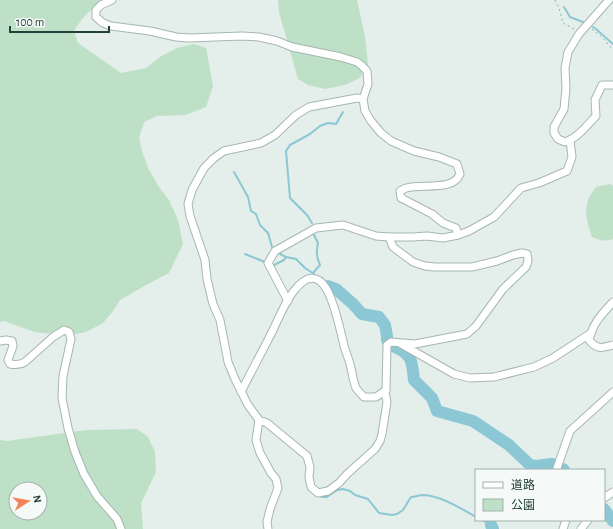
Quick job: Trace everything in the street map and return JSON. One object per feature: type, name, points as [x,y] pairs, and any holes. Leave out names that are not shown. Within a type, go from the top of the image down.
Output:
[{"type":"street","points":[[112,0],[101,5],[96,10],[96,17],[103,23],[111,26],[188,38],[242,36],[259,37],[277,41],[292,47],[341,57],[357,62],[366,71],[368,84],[363,99],[366,111],[371,121],[381,133],[392,141],[414,151],[439,157],[457,164],[460,174],[452,183],[407,188],[400,191],[401,198],[432,214],[443,224],[456,228],[458,235]]},
{"type":"street","points":[[609,0],[580,34],[568,52],[565,68],[566,88],[564,109],[554,127],[554,133],[558,139],[565,142],[570,140],[596,116],[595,100],[602,85],[613,84]]},
{"type":"street","points":[[363,99],[357,98],[309,107],[296,115],[275,135],[261,142],[224,151],[204,168],[192,190],[188,204],[190,216],[205,260],[213,304],[220,320],[228,362],[235,379],[248,405],[259,420],[267,423],[307,456],[310,467],[309,477],[311,487],[318,493],[328,492],[339,484],[347,474],[375,449],[380,441],[387,402],[385,392],[387,346],[392,342],[415,344],[467,334],[476,326],[503,289],[526,267],[528,261],[527,254],[522,253],[472,267],[425,266],[413,262],[393,247],[389,237]]},
{"type":"street","points":[[288,301],[268,263],[275,251],[316,228],[343,225],[376,236],[389,237],[427,236],[443,238],[469,231],[494,217],[521,188],[539,183],[567,171],[572,157],[570,140]]},
{"type":"street","points":[[241,392],[282,310],[294,291],[301,283],[309,278],[318,279],[329,292],[334,304],[344,347],[350,363],[356,388],[364,397],[376,397],[386,390]]},
{"type":"street","points":[[613,302],[595,323],[590,340],[594,345],[601,348],[613,345]]},
{"type":"street","points":[[0,341],[12,341],[13,346],[8,360],[10,364],[14,365],[25,362],[64,330],[69,332],[71,339],[63,376],[62,398],[68,428],[75,452],[84,474],[97,496],[117,519],[121,529]]},
{"type":"street","points":[[400,343],[454,374],[470,378],[494,377],[534,368],[554,358],[591,333]]},
{"type":"street","points":[[558,469],[570,431],[613,392]]},
{"type":"street","points":[[259,420],[256,440],[260,453],[276,479],[278,488],[270,509],[267,522],[268,529]]},
{"type":"street","points":[[581,529],[587,521]]},
{"type":"path","points":[[555,0],[563,23],[571,28],[585,28],[602,37],[613,50]]},
{"type":"green space","points":[[0,0],[105,0],[87,13],[74,31],[78,43],[121,73],[146,68],[160,57],[177,48],[194,44],[206,48],[213,86],[206,107],[185,115],[157,116],[144,122],[139,138],[149,170],[169,200],[178,220],[183,244],[169,273],[120,300],[103,323],[86,332],[67,336],[35,332],[4,321],[0,322]]},
{"type":"green space","points":[[278,0],[357,0],[365,36],[368,65],[360,78],[345,85],[325,89],[308,85],[298,79],[279,12]]},
{"type":"green space","points":[[610,184],[613,186],[613,239],[602,240],[592,237],[586,217],[586,211],[588,199],[596,187]]},
{"type":"green space","points":[[137,429],[148,437],[155,452],[156,472],[141,503],[143,529],[0,529],[0,440],[7,441],[87,430]]},
{"type":"waterway","points":[[564,7],[570,17],[583,22]]},
{"type":"waterway","points":[[593,27],[613,44]]},
{"type":"waterway","points":[[312,223],[307,215],[290,198],[286,151],[290,145],[310,134],[320,126],[328,123],[336,124],[343,112]]},
{"type":"waterway","points":[[234,172],[248,197],[251,211],[256,214],[260,225],[268,233],[272,247]]},
{"type":"waterway","points":[[313,273],[320,265],[317,254],[318,243],[314,235]]},
{"type":"waterway","points":[[245,254],[265,262]]},
{"type":"waterway","points":[[280,254],[296,259],[314,274]]},
{"type":"waterway","points":[[274,265],[284,260],[286,257]]},
{"type":"waterway","points":[[328,286],[336,289],[362,314],[379,317],[385,325],[387,340]]},
{"type":"waterway","points":[[395,347],[408,356],[412,364],[414,380],[432,398],[437,411],[473,421],[509,445],[530,465],[536,466],[552,464]]},
{"type":"waterway","points":[[322,497],[327,497],[337,490],[343,489],[368,499],[379,513],[392,515],[403,510],[411,497],[422,495],[430,496],[451,503],[475,516]]},
{"type":"waterway","points":[[605,510],[613,521]]},
{"type":"waterway","points":[[484,521],[491,525]]},
{"type":"waterway","points":[[491,525],[493,529]]}]
